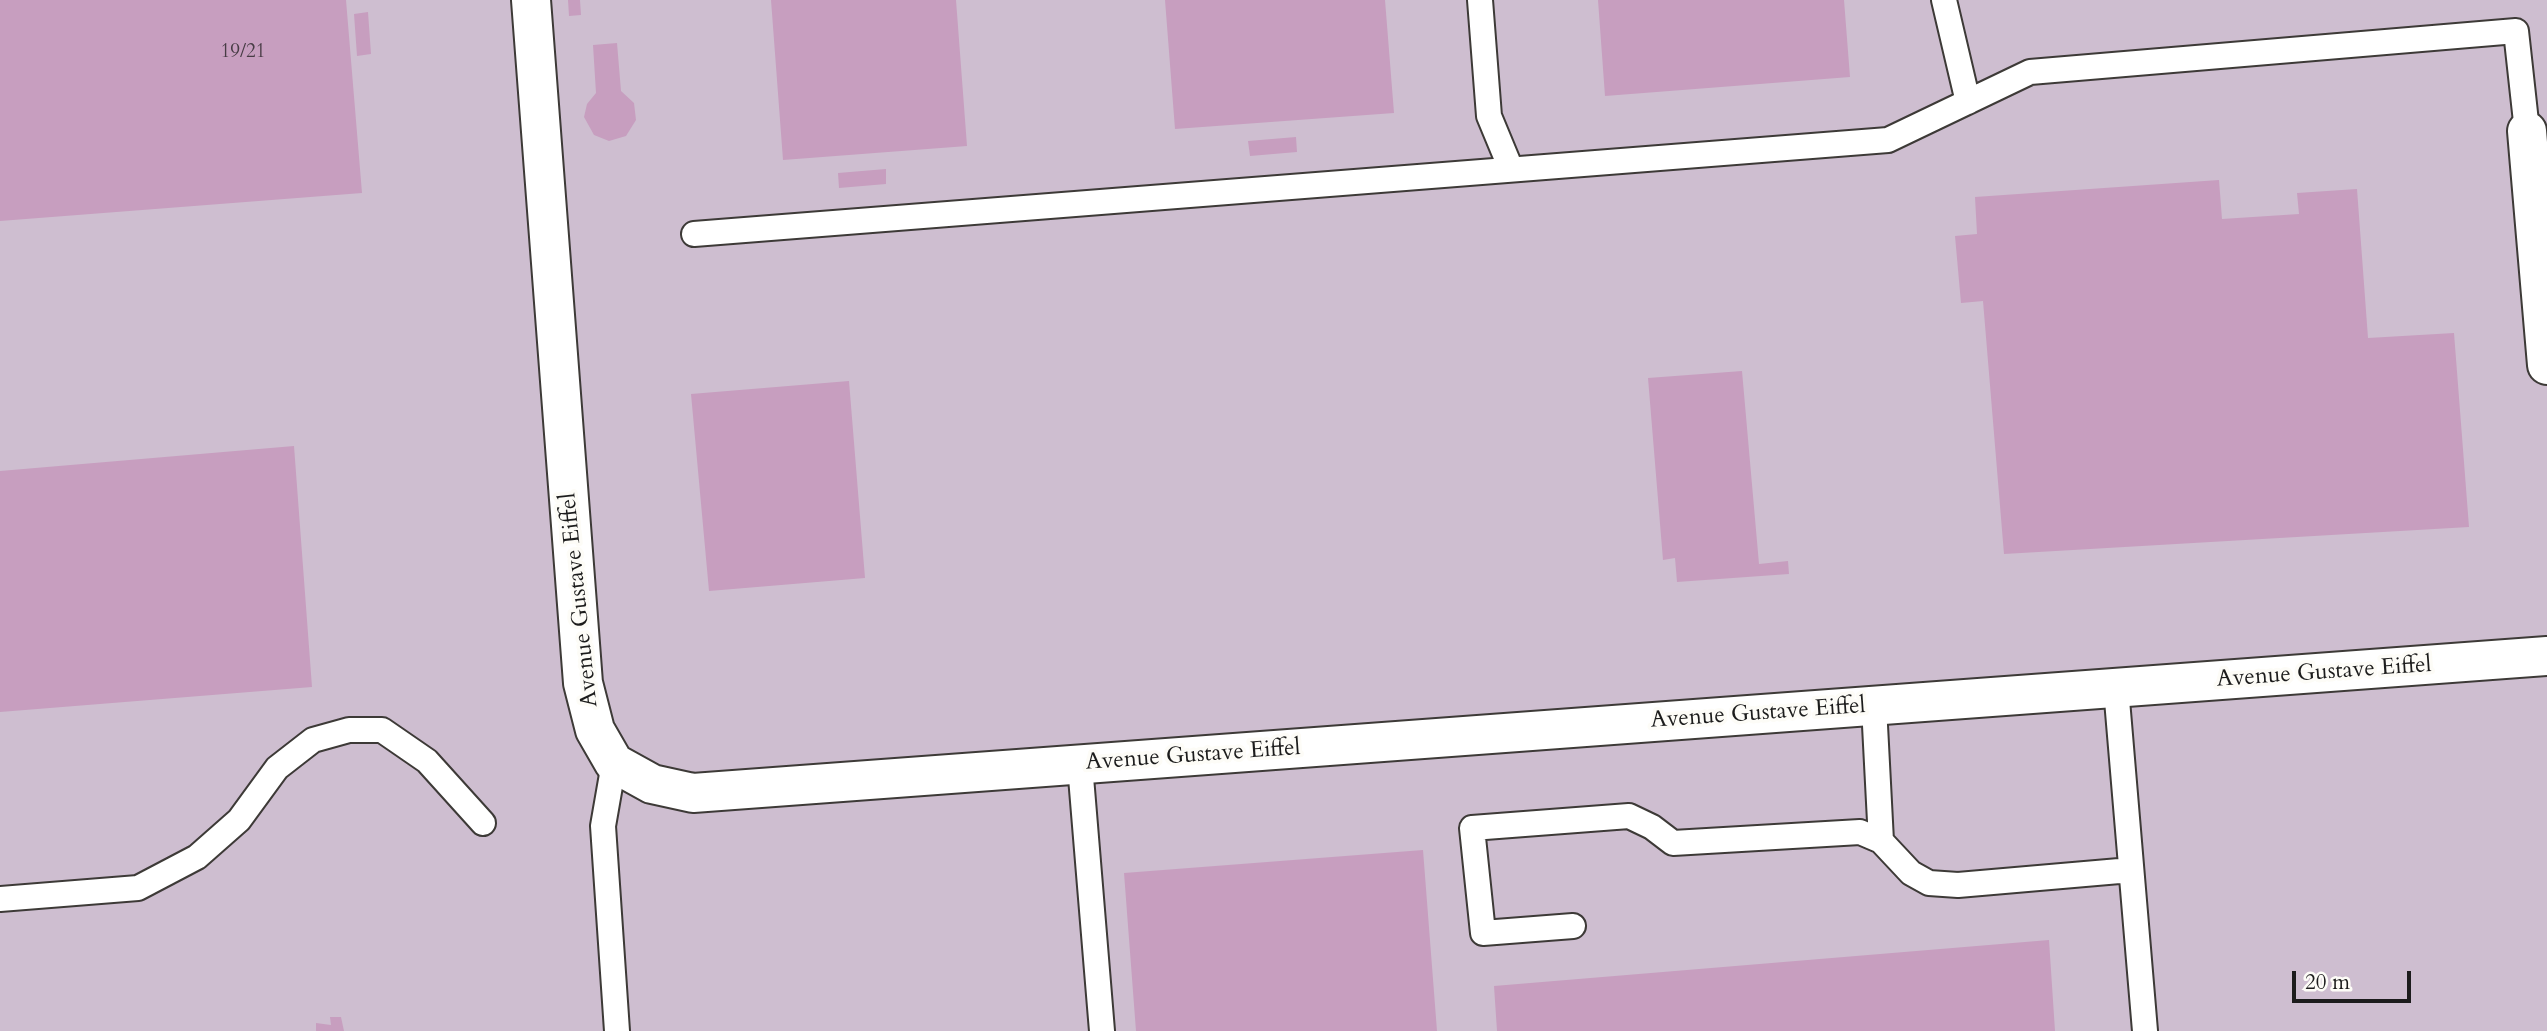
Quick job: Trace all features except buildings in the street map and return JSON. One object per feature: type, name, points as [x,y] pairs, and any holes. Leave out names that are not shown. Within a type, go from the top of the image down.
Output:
[{"type":"street","name":"Avenue Gustave Eiffel","points":[[531,0],[583,683],[595,730],[614,763],[652,784],[693,793],[2547,656]]},
{"type":"street","points":[[2528,131],[2547,365]]},
{"type":"lane","points":[[1480,0],[1489,116],[1511,169]]},
{"type":"lane","points":[[1944,0],[1968,102]]},
{"type":"lane","points":[[694,234],[1888,140],[2030,72],[2516,31],[2528,131]]},
{"type":"lane","points":[[2116,688],[2145,1031]]},
{"type":"lane","points":[[1874,706],[1881,841]]},
{"type":"lane","points":[[0,899],[138,888],[197,858],[239,820],[277,768],[313,740],[349,730],[382,730],[427,761],[483,823]]},
{"type":"lane","points":[[614,763],[603,826],[617,1031]]},
{"type":"lane","points":[[1080,765],[1101,1031]]},
{"type":"lane","points":[[1573,926],[1483,933],[1472,828],[1629,816],[1652,827],[1673,843],[1860,832],[1881,841],[1911,873],[1929,883],[1958,885],[2131,870]]},
{"type":"shaded area","points":[[0,0],[2547,0],[2547,1031],[0,1031]]}]
